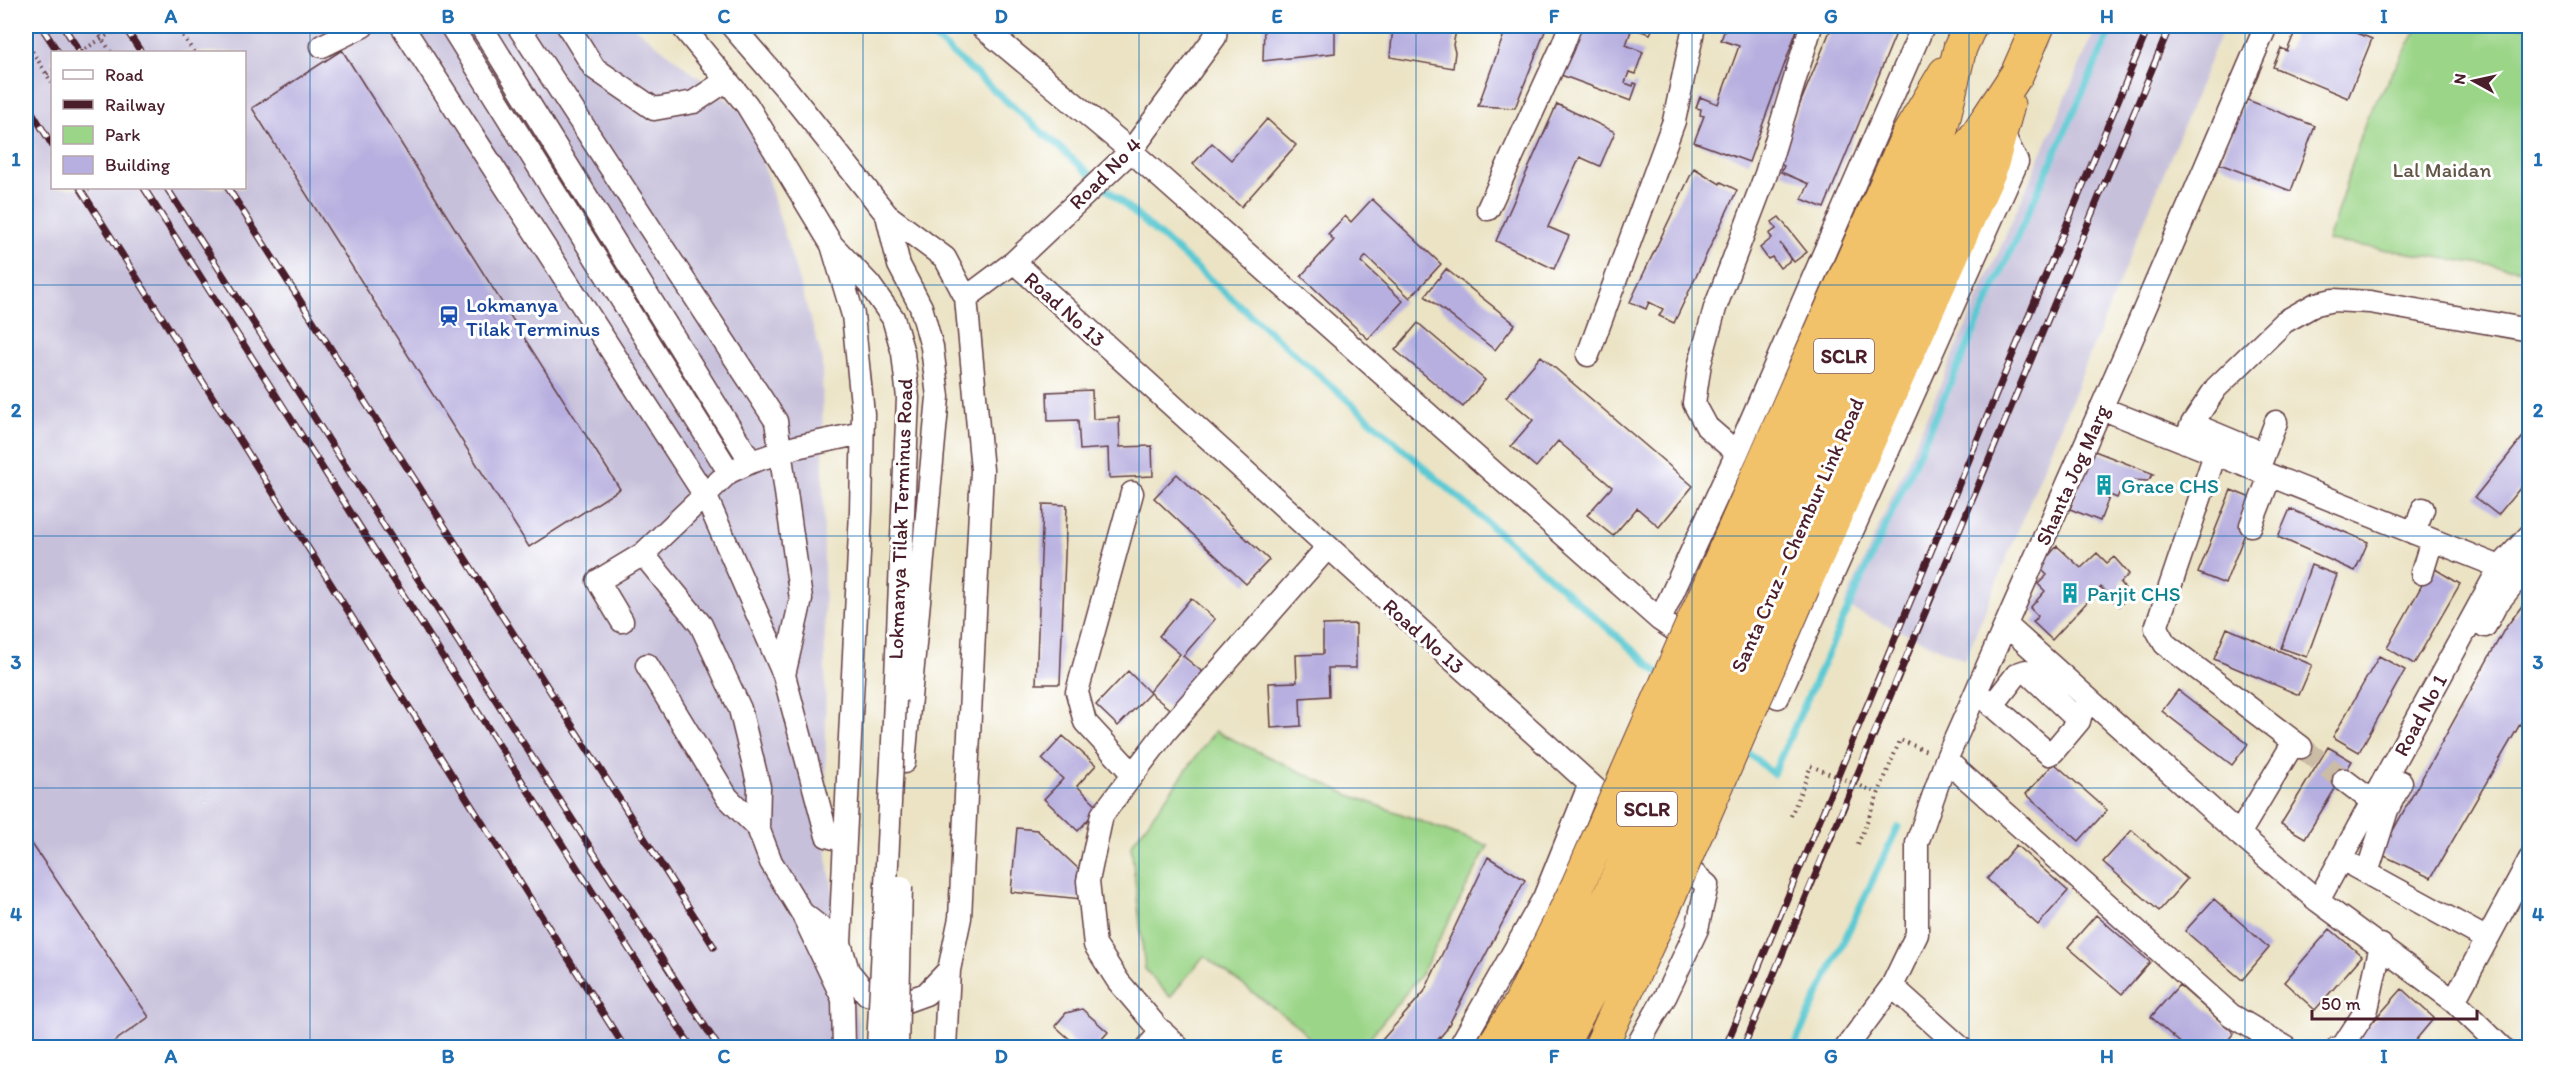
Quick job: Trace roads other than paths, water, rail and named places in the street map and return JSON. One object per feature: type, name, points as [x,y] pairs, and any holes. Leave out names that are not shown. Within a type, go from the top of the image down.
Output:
[{"type":"highway","name":"Santa Cruz – Chembur Link Road","points":[[1530,1047],[1610,895],[1962,158],[2017,74],[2038,26]]},
{"type":"highway","name":"Santa Cruz – Chembur Link Road","points":[[1560,1047],[1634,907],[1765,569],[1937,147],[1965,37]]},
{"type":"highway","points":[[1492,1047],[1520,1004],[1577,887],[1765,569],[1990,170],[2017,74]]},
{"type":"highway","points":[[1600,1047],[1660,917],[1765,569]]},
{"type":"street","points":[[322,46],[363,26]]},
{"type":"street","points":[[402,26],[706,497],[784,675],[827,836],[844,841]]},
{"type":"street","points":[[451,26],[729,472]]},
{"type":"street","points":[[481,26],[751,462]]},
{"type":"street","points":[[518,26],[776,421],[801,599],[784,675]]},
{"type":"street","points":[[568,26],[594,68],[654,109],[694,102],[727,80]]},
{"type":"street","name":"Lokmanya Tilak Terminus Road","points":[[682,26],[747,105],[832,245],[869,284],[893,318],[903,353],[909,398],[878,1047]]},
{"type":"street","name":"Lokmanya Tilak Terminus Road","points":[[732,26],[788,90],[887,215],[899,265],[921,307],[932,347],[938,397],[904,762],[897,1047]]},
{"type":"street","points":[[981,26],[1126,156],[1660,620],[1779,698],[2017,162],[2001,130]]},
{"type":"street","name":"Road No 4","points":[[966,298],[1014,262],[1126,156],[1215,37],[1216,26]]},
{"type":"street","points":[[1488,209],[1570,26]]},
{"type":"street","points":[[1588,355],[1674,121],[1694,26]]},
{"type":"street","points":[[1737,453],[1707,427],[1694,404],[1700,363],[1715,308],[1766,174],[1811,26]]},
{"type":"street","points":[[1660,620],[1737,453],[1923,26]]},
{"type":"street","name":"Shanta Jog Marg","points":[[1892,986],[1917,934],[1917,843],[1946,760],[1984,699],[2006,626],[2266,26]]},
{"type":"street","points":[[887,215],[945,258],[966,298],[982,470],[960,918],[949,970],[945,1047]]},
{"type":"street","points":[[832,245],[853,315],[863,414],[861,511],[840,943],[848,972],[867,994],[901,1003],[926,994],[949,970]]},
{"type":"street","name":"Road No 13","points":[[1014,262],[1589,786],[1707,885],[1698,929],[1666,995],[1636,1047]]},
{"type":"street","points":[[2188,433],[2216,388],[2276,330],[2299,312],[2316,304],[2333,300],[2370,302],[2529,330]]},
{"type":"street","points":[[2102,408],[2188,433],[2423,537],[2500,567]]},
{"type":"street","points":[[2251,525],[2276,422]]},
{"type":"street","points":[[622,621],[598,581],[643,554],[706,497],[729,472],[781,452],[862,433]]},
{"type":"street","points":[[2188,433],[2215,454],[2264,467]]},
{"type":"street","points":[[2215,454],[2156,628],[2165,644],[2298,745],[2239,834]]},
{"type":"street","points":[[1132,493],[1077,692],[1085,722],[1133,774]]},
{"type":"street","points":[[2422,509],[2422,573]]},
{"type":"street","name":"Road No 1","points":[[2318,900],[2342,860],[2500,567],[2529,535]]},
{"type":"street","points":[[1179,1047],[1154,1039],[1095,945],[1088,881],[1102,815],[1166,731],[1327,548]]},
{"type":"street","points":[[643,554],[701,625],[740,709],[759,787],[758,828],[771,862],[802,913],[843,999],[844,1047]]},
{"type":"street","points":[[2367,873],[2387,810],[2496,605],[2529,563]]},
{"type":"street","points":[[2006,626],[2085,712]]},
{"type":"street","points":[[647,665],[727,797],[758,828]]},
{"type":"street","points":[[2085,712],[2054,752],[2049,754],[1984,699],[2017,674],[2026,671],[2085,712],[2318,900],[2454,1001],[2502,1047]]},
{"type":"street","points":[[1946,760],[2230,1015],[2287,1047]]},
{"type":"street","points":[[2344,780],[2373,802]]},
{"type":"street","points":[[1459,1047],[1544,898],[1589,786]]},
{"type":"street","points":[[2454,1001],[2529,859]]},
{"type":"street","points":[[2342,860],[2487,939]]},
{"type":"street","points":[[802,913],[840,943]]},
{"type":"street","points":[[2337,1047],[2343,1046],[2367,1009],[2381,945]]},
{"type":"street","points":[[1846,1047],[1892,986],[1961,1047]]},
{"type":"waterway","points":[[921,26],[1661,675]]},
{"type":"waterway","points":[[1743,748],[1773,774],[2113,26]]},
{"type":"waterway","points":[[1793,1048],[1898,827]]},
{"type":"tunnel","points":[[2301,747],[2344,780]]},
{"type":"railway","points":[[41,26],[57,51]]},
{"type":"railway","points":[[63,26],[79,51]]},
{"type":"railway","points":[[124,26],[140,51]]},
{"type":"railway","points":[[1725,1048],[2149,26]]},
{"type":"railway","points":[[1743,1048],[2170,26]]},
{"type":"railway","points":[[26,102],[51,143]]},
{"type":"railway","points":[[81,189],[625,1048]]},
{"type":"railway","points":[[145,189],[692,1048]]},
{"type":"railway","points":[[168,189],[719,1048]]},
{"type":"railway","points":[[229,189],[714,947]]},
{"type":"place","name":"Lokmanya Tilak Terminus","points":[[449,316]]},
{"type":"place","name":"Grace CHS","points":[[2104,485]]},
{"type":"place","name":"Parjit CHS","points":[[2070,593]]},
{"type":"park label","name":"Lal Maidan","points":[[2442,169]]}]
